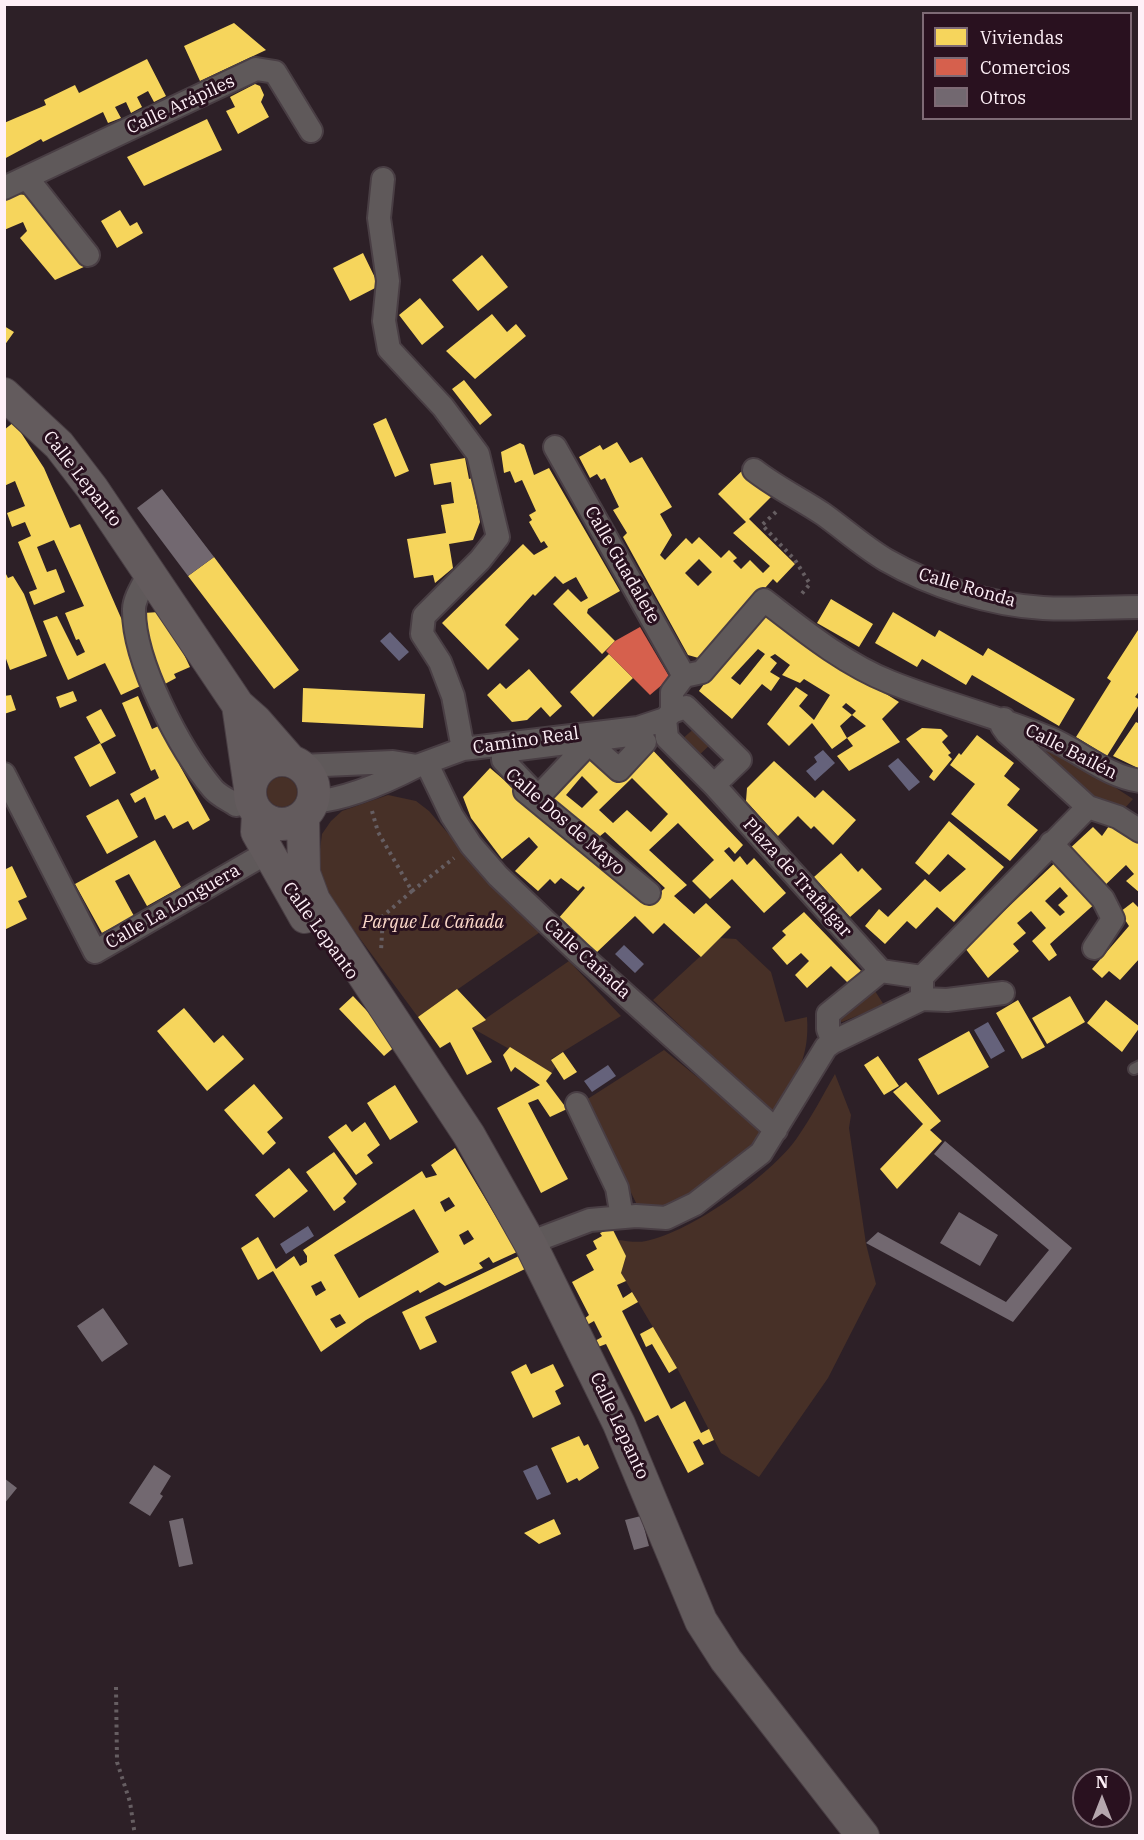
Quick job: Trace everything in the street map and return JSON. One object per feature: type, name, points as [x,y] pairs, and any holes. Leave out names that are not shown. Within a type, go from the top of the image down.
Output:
[{"type":"street","name":"Calle Arápiles","points":[[4,188],[256,69],[275,72],[311,131]]},
{"type":"street","points":[[27,178],[88,255]]},
{"type":"street","points":[[383,179],[379,218],[388,281],[384,321],[389,349],[443,407],[478,454],[498,537],[480,560],[424,616],[422,634],[440,662],[453,696],[463,749]]},
{"type":"street","name":"Calle Lepanto","points":[[4,394],[59,445],[150,572],[238,705],[296,764]]},
{"type":"street","name":"Calle Guadalete","points":[[555,447],[682,680],[673,719]]},
{"type":"street","name":"Calle Ronda","points":[[754,470],[781,491],[829,518],[885,560],[931,582],[987,598],[1042,608],[1140,607]]},
{"type":"street","points":[[150,572],[133,607],[137,645],[156,691],[180,740],[214,791],[236,805],[253,801]]},
{"type":"street","name":"Calle Bailén","points":[[682,680],[702,672],[764,600],[835,653],[889,682],[1004,719],[1059,742],[1123,778],[1140,781]]},
{"type":"street","name":"Calle Lepanto","points":[[238,705],[257,831],[305,916],[356,983],[384,1008]]},
{"type":"street","points":[[673,719],[740,760],[714,785]]},
{"type":"street","name":"Camino Real","points":[[308,809],[463,749],[638,728],[673,719]]},
{"type":"street","name":"Plaza de Trafalgar","points":[[673,719],[714,785],[881,971]]},
{"type":"street","points":[[1004,719],[1002,726],[1007,733],[1088,807],[1118,817],[1140,831]]},
{"type":"street","points":[[637,734],[645,742],[619,770],[589,743],[538,797],[503,760],[503,751],[584,740],[637,734]]},
{"type":"street","name":"Calle Dos de Mayo","points":[[489,746],[492,758],[536,801],[649,893]]},
{"type":"street","points":[[281,760],[296,764],[313,782],[308,809],[285,824],[275,823],[253,801],[252,779],[264,766],[281,760]]},
{"type":"street","name":"Camino Real","points":[[296,764],[393,762],[422,765]]},
{"type":"street","name":"Calle Cañada","points":[[422,765],[471,845],[498,876],[579,953],[776,1130]]},
{"type":"street","name":"Calle La Longuera","points":[[4,774],[95,952],[268,852]]},
{"type":"street","points":[[531,1245],[545,1237],[590,1220],[622,1217],[666,1218],[695,1204],[761,1153],[826,1047],[922,988],[1052,843],[1088,807]]},
{"type":"street","name":"Calle Lepanto","points":[[308,809],[304,873],[314,900],[469,1135],[531,1245],[624,1433],[701,1621],[726,1660],[863,1836]]},
{"type":"street","points":[[1052,843],[1103,899],[1113,919],[1094,948]]},
{"type":"street","points":[[833,1042],[828,1029],[828,1014],[881,971],[947,1000],[1003,993]]},
{"type":"street","points":[[577,1104],[617,1188],[622,1217]]},
{"type":"path","points":[[776,512],[762,525],[795,560],[810,584],[784,615]]},
{"type":"path","points":[[368,800],[378,832],[412,891]]},
{"type":"path","points":[[380,955],[384,916],[471,845]]},
{"type":"path","points":[[116,1687],[117,1762],[130,1802],[135,1836]]},
{"type":"green space","points":[[698,725],[713,742],[695,759],[680,741]]},
{"type":"green space","points":[[1041,743],[1071,759],[1133,799],[1124,809],[1094,799],[1040,757]]},
{"type":"green space","points":[[282,777],[293,781],[297,792],[293,803],[282,807],[271,803],[267,792],[271,781]]},
{"type":"green space","name":"Parque La Cañada","points":[[388,795],[416,801],[429,811],[485,877],[540,932],[418,1017],[327,894],[318,865],[322,834],[331,821],[342,811]]},
{"type":"green space","points":[[720,938],[736,939],[771,972],[785,1022],[807,1017],[806,1045],[800,1068],[774,1115],[653,1000]]},
{"type":"green space","points":[[569,961],[621,1016],[551,1059],[555,1067],[552,1073],[472,1028]]},
{"type":"green space","points":[[875,991],[884,1005],[842,1022],[837,1020],[837,1016]]},
{"type":"green space","points":[[664,1050],[765,1132],[749,1152],[715,1183],[663,1211],[638,1207],[586,1100]]},
{"type":"green space","points":[[835,1074],[851,1115],[849,1128],[866,1244],[876,1284],[828,1378],[759,1477],[721,1453],[677,1368],[621,1273],[626,1256],[618,1240],[643,1242],[664,1236],[707,1214],[750,1184],[785,1153],[797,1138]]},
{"type":"shaded area","points":[[390,632],[409,652],[399,661],[380,641]]},
{"type":"shaded area","points":[[823,750],[835,763],[815,781],[806,771],[817,762],[814,757]]},
{"type":"shaded area","points":[[898,758],[920,782],[909,791],[888,766]]},
{"type":"shaded area","points":[[624,945],[644,964],[635,973],[615,954]]},
{"type":"shaded area","points":[[988,1022],[1005,1051],[991,1059],[974,1030]]},
{"type":"shaded area","points":[[608,1065],[616,1076],[592,1092],[584,1081]]},
{"type":"shaded area","points":[[308,1226],[314,1236],[286,1254],[280,1244]]},
{"type":"shaded area","points":[[537,1465],[551,1494],[537,1500],[523,1471]]},
{"type":"building: Viviendas","points":[[234,23],[266,50],[200,81],[184,46]]},
{"type":"building: Viviendas","points":[[147,59],[166,96],[154,102],[148,91],[137,97],[142,107],[131,113],[126,102],[115,107],[121,118],[108,123],[103,112],[43,142],[41,139],[4,159],[4,123],[46,105],[44,100],[75,85],[79,93]]},
{"type":"building: Viviendas","points":[[255,84],[260,86],[264,95],[261,102],[269,117],[238,134],[226,111],[235,107],[230,97]]},
{"type":"building: Viviendas","points":[[207,119],[222,150],[144,186],[127,157]]},
{"type":"building: Viviendas","points":[[16,194],[26,195],[86,266],[55,280],[20,238],[27,231],[23,222],[4,230],[4,199]]},
{"type":"building: Viviendas","points":[[120,210],[130,226],[137,222],[143,233],[117,248],[101,221]]},
{"type":"building: Viviendas","points":[[363,253],[379,286],[350,301],[333,268]]},
{"type":"building: Viviendas","points":[[482,255],[508,287],[478,311],[452,280]]},
{"type":"building: Viviendas","points":[[420,298],[444,327],[422,345],[399,315]]},
{"type":"building: Viviendas","points":[[492,314],[507,332],[516,324],[526,336],[475,379],[446,351]]},
{"type":"building: Viviendas","points":[[4,326],[14,332],[4,346]]},
{"type":"building: Viviendas","points":[[464,380],[492,415],[480,425],[452,389]]},
{"type":"building: Viviendas","points":[[386,418],[409,471],[395,477],[373,424]]},
{"type":"building: Viviendas","points":[[14,422],[44,468],[70,528],[80,524],[149,682],[121,695],[105,663],[68,680],[56,653],[43,621],[57,616],[77,656],[85,652],[79,639],[76,640],[65,613],[84,606],[54,540],[37,547],[47,572],[56,569],[65,592],[34,605],[29,592],[37,589],[18,542],[31,536],[25,522],[12,527],[7,513],[25,506],[15,481],[4,486],[4,430]]},
{"type":"building: Viviendas","points":[[617,442],[630,463],[642,457],[672,507],[660,514],[672,535],[660,555],[665,560],[686,538],[692,544],[699,537],[721,558],[729,550],[737,558],[733,561],[741,569],[750,560],[763,573],[770,566],[733,533],[746,522],[718,494],[746,467],[773,495],[749,519],[795,564],[777,583],[773,579],[702,659],[688,655],[623,537],[627,533],[613,510],[619,507],[605,478],[601,480],[597,474],[590,478],[579,457],[600,445],[603,450]],"holes":[[[699,559],[712,572],[698,586],[685,573]]]},
{"type":"building: Viviendas","points":[[520,443],[524,445],[534,475],[549,468],[620,591],[588,609],[587,613],[615,641],[602,654],[553,604],[568,589],[581,602],[588,598],[576,577],[563,584],[555,576],[535,596],[533,594],[505,625],[519,639],[488,670],[442,623],[523,544],[534,555],[548,547],[544,541],[541,543],[529,522],[532,520],[529,515],[536,511],[522,480],[515,483],[510,471],[504,473],[501,452]]},
{"type":"building: Viviendas","points":[[465,458],[469,479],[472,478],[480,522],[473,540],[449,544],[453,568],[435,583],[433,575],[414,578],[407,539],[446,533],[441,505],[454,503],[451,482],[434,485],[430,464]]},
{"type":"building: Viviendas","points":[[214,557],[299,670],[274,689],[188,576]]},
{"type":"building: Viviendas","points":[[5,572],[8,578],[13,576],[24,594],[47,656],[10,670],[5,656]]},
{"type":"building: Viviendas","points":[[831,599],[873,624],[859,647],[817,623]]},
{"type":"building: Viviendas","points":[[772,609],[854,674],[899,702],[882,719],[900,742],[849,771],[837,756],[853,746],[847,738],[832,749],[812,723],[789,746],[767,724],[796,687],[808,695],[799,706],[814,720],[830,695],[804,679],[800,683],[782,675],[790,665],[775,654],[770,657],[777,663],[770,672],[780,678],[771,691],[762,684],[732,719],[699,691],[717,666]],"holes":[[[758,649],[765,654],[740,685],[731,678]],[[846,703],[856,711],[852,715],[842,707]],[[852,715],[866,726],[847,738],[840,726]]]},
{"type":"building: Viviendas","points":[[160,612],[167,619],[190,667],[174,674],[176,678],[163,685],[146,646],[143,613]]},
{"type":"building: Viviendas","points":[[893,612],[935,637],[939,630],[983,656],[988,648],[1075,699],[1059,726],[972,675],[966,685],[922,659],[917,667],[875,643]]},
{"type":"building: Viviendas","points":[[1140,627],[1140,690],[1135,697],[1140,700],[1140,703],[1107,756],[1076,737],[1111,681],[1107,678]]},
{"type":"building: Viviendas","points":[[609,654],[633,678],[593,717],[570,692]]},
{"type":"building: Viviendas","points":[[529,669],[562,706],[550,717],[541,707],[527,720],[512,722],[487,695],[500,683],[506,689]]},
{"type":"building: Viviendas","points":[[303,688],[425,694],[423,728],[302,722]]},
{"type":"building: Viviendas","points":[[73,691],[77,701],[60,708],[56,697]]},
{"type":"building: Viviendas","points":[[11,695],[16,710],[4,714],[4,696]]},
{"type":"building: Viviendas","points":[[138,696],[152,729],[163,724],[180,766],[210,820],[193,830],[188,821],[173,829],[165,815],[155,820],[145,797],[135,803],[130,794],[159,778],[155,769],[151,771],[122,703]]},
{"type":"building: Viviendas","points":[[101,709],[116,736],[101,744],[86,717]]},
{"type":"building: Viviendas","points":[[1136,722],[1140,724],[1140,769],[1113,756]]},
{"type":"building: Viviendas","points":[[922,728],[941,729],[948,736],[942,742],[951,753],[948,755],[952,759],[934,781],[929,777],[933,771],[906,739]]},
{"type":"building: Viviendas","points":[[977,735],[1014,763],[1004,776],[1020,789],[1007,805],[1038,830],[1010,861],[951,814],[975,784],[950,765]]},
{"type":"building: Viviendas","points":[[645,742],[743,845],[735,854],[729,847],[724,851],[734,862],[740,856],[747,865],[754,858],[786,893],[764,913],[732,879],[710,899],[692,881],[714,860],[678,823],[649,850],[687,885],[674,896],[694,914],[706,903],[731,927],[701,957],[664,923],[653,934],[635,916],[596,953],[557,920],[585,888],[583,886],[578,891],[561,878],[555,884],[550,879],[538,891],[515,871],[538,847],[529,837],[502,859],[471,818],[463,797],[490,768],[648,903],[665,888],[605,832],[594,841],[538,797],[589,743],[619,770]],"holes":[[[582,776],[598,792],[582,808],[566,795]],[[632,778],[668,814],[651,832],[627,810],[613,823],[599,810]]]},
{"type":"building: Viviendas","points":[[100,743],[116,773],[90,787],[74,757]]},
{"type":"building: Viviendas","points":[[774,761],[815,798],[823,790],[856,820],[833,845],[814,826],[811,829],[798,816],[778,836],[746,801],[747,788]]},
{"type":"building: Viviendas","points":[[118,799],[138,837],[107,854],[86,816]]},
{"type":"building: Viviendas","points":[[949,821],[1004,867],[954,922],[937,907],[916,929],[907,921],[885,944],[865,926],[879,909],[888,917],[925,879],[940,892],[966,869],[948,854],[929,875],[915,863]]},
{"type":"building: Viviendas","points":[[1109,826],[1140,844],[1140,893],[1126,881],[1134,874],[1126,865],[1100,890],[1066,852],[1093,827],[1102,836]]},
{"type":"building: Viviendas","points":[[155,840],[181,887],[147,906],[129,874],[115,881],[134,916],[102,933],[75,884]]},
{"type":"building: Viviendas","points":[[841,853],[858,872],[862,868],[882,889],[850,917],[814,877]]},
{"type":"building: Viviendas","points":[[1059,859],[1098,901],[1050,944],[1057,955],[1049,961],[1032,941],[1046,928],[1031,911],[1017,923],[1026,933],[1013,944],[1019,951],[988,978],[965,948]],"holes":[[[1060,887],[1068,896],[1058,905],[1065,912],[1060,916],[1045,901]]]},
{"type":"building: Viviendas","points":[[12,866],[27,897],[18,901],[27,919],[4,930],[4,870]]},
{"type":"building: Viviendas","points":[[1133,902],[1140,909],[1140,958],[1120,980],[1109,971],[1102,978],[1092,969],[1129,926],[1120,912]]},
{"type":"building: Viviendas","points":[[804,912],[861,971],[848,983],[831,966],[807,988],[795,975],[809,961],[801,953],[787,965],[772,948],[786,935],[782,931]]},
{"type":"building: Viviendas","points":[[457,989],[486,1020],[472,1028],[492,1062],[467,1075],[450,1042],[440,1048],[418,1017]]},
{"type":"building: Viviendas","points":[[353,996],[398,1044],[384,1056],[339,1009]]},
{"type":"building: Viviendas","points":[[1070,996],[1085,1022],[1047,1044],[1032,1018]]},
{"type":"building: Viviendas","points":[[1018,1000],[1045,1047],[1022,1059],[996,1013]]},
{"type":"building: Viviendas","points":[[1106,1000],[1140,1027],[1122,1052],[1087,1023]]},
{"type":"building: Viviendas","points":[[184,1008],[214,1043],[223,1035],[244,1059],[207,1091],[157,1031]]},
{"type":"building: Viviendas","points":[[969,1031],[989,1067],[938,1095],[918,1059]]},
{"type":"building: Viviendas","points":[[510,1047],[552,1073],[546,1081],[567,1109],[550,1117],[538,1099],[528,1103],[568,1179],[541,1193],[497,1108],[540,1085],[515,1067],[511,1072],[503,1055]]},
{"type":"building: Viviendas","points":[[563,1052],[577,1072],[564,1080],[551,1060]]},
{"type":"building: Viviendas","points":[[878,1056],[899,1086],[884,1095],[864,1065]]},
{"type":"building: Viviendas","points":[[906,1082],[941,1121],[930,1130],[942,1141],[897,1189],[880,1169],[923,1124],[893,1092]]},
{"type":"building: Viviendas","points":[[254,1084],[283,1118],[267,1132],[276,1143],[263,1155],[224,1110]]},
{"type":"building: Viviendas","points":[[395,1085],[418,1122],[390,1140],[367,1103]]},
{"type":"building: Viviendas","points":[[365,1122],[380,1145],[367,1155],[373,1163],[356,1175],[328,1137],[346,1124],[352,1132]]},
{"type":"building: Viviendas","points":[[455,1148],[517,1252],[493,1263],[489,1257],[479,1263],[483,1268],[445,1286],[439,1282],[420,1293],[418,1290],[366,1320],[321,1352],[273,1271],[258,1280],[241,1248],[258,1237],[276,1269],[294,1256],[300,1266],[307,1262],[307,1256],[303,1250],[422,1171],[426,1178],[437,1175],[431,1165]],"holes":[[[449,1197],[455,1206],[445,1212],[440,1202]],[[414,1209],[439,1252],[359,1298],[334,1255]],[[468,1230],[474,1239],[464,1245],[459,1235]],[[321,1281],[326,1290],[316,1296],[311,1286]],[[340,1314],[346,1323],[336,1328],[330,1319]]]},
{"type":"building: Viviendas","points":[[334,1152],[357,1184],[343,1198],[346,1202],[334,1211],[306,1172]]},
{"type":"building: Viviendas","points":[[289,1168],[308,1191],[274,1218],[255,1195]]},
{"type":"building: Viviendas","points":[[612,1228],[626,1256],[621,1273],[626,1281],[617,1285],[623,1298],[632,1292],[638,1302],[622,1311],[671,1409],[685,1401],[701,1433],[709,1429],[714,1440],[703,1445],[699,1439],[693,1442],[704,1464],[688,1473],[658,1415],[645,1422],[606,1344],[598,1347],[595,1341],[602,1337],[594,1321],[587,1325],[584,1319],[589,1315],[572,1282],[594,1270],[586,1255],[597,1249],[593,1241],[602,1236],[600,1233]]},
{"type":"building: Viviendas","points":[[519,1256],[525,1269],[425,1317],[437,1342],[420,1350],[402,1312]]},
{"type":"building: Viviendas","points":[[653,1327],[677,1368],[669,1373],[652,1344],[646,1347],[640,1334]]},
{"type":"building: Viviendas","points":[[526,1364],[531,1374],[553,1364],[564,1386],[555,1391],[561,1404],[533,1418],[511,1372]]},
{"type":"building: Viviendas","points":[[579,1436],[584,1446],[588,1444],[599,1468],[579,1481],[577,1478],[567,1483],[551,1448]]},
{"type":"building: Viviendas","points":[[554,1519],[561,1534],[539,1544],[524,1533]]},
{"type":"building: Comercios","points":[[640,627],[670,678],[650,695],[606,651],[615,641]]},
{"type":"building: Otros","points":[[162,489],[214,557],[188,576],[137,508]]},
{"type":"building: Otros","points":[[945,1141],[1072,1248],[1013,1322],[866,1243],[878,1232],[1006,1302],[1049,1250],[934,1154]]},
{"type":"building: Otros","points":[[959,1212],[998,1235],[980,1266],[940,1243]]},
{"type":"building: Otros","points":[[103,1308],[128,1344],[102,1362],[77,1326]]},
{"type":"building: Otros","points":[[154,1465],[171,1476],[160,1494],[163,1496],[150,1516],[129,1503]]},
{"type":"building: Otros","points":[[4,1478],[17,1488],[4,1504]]},
{"type":"building: Otros","points":[[641,1516],[649,1546],[634,1550],[625,1520]]},
{"type":"building: Otros","points":[[183,1518],[193,1564],[179,1567],[169,1521]]}]
